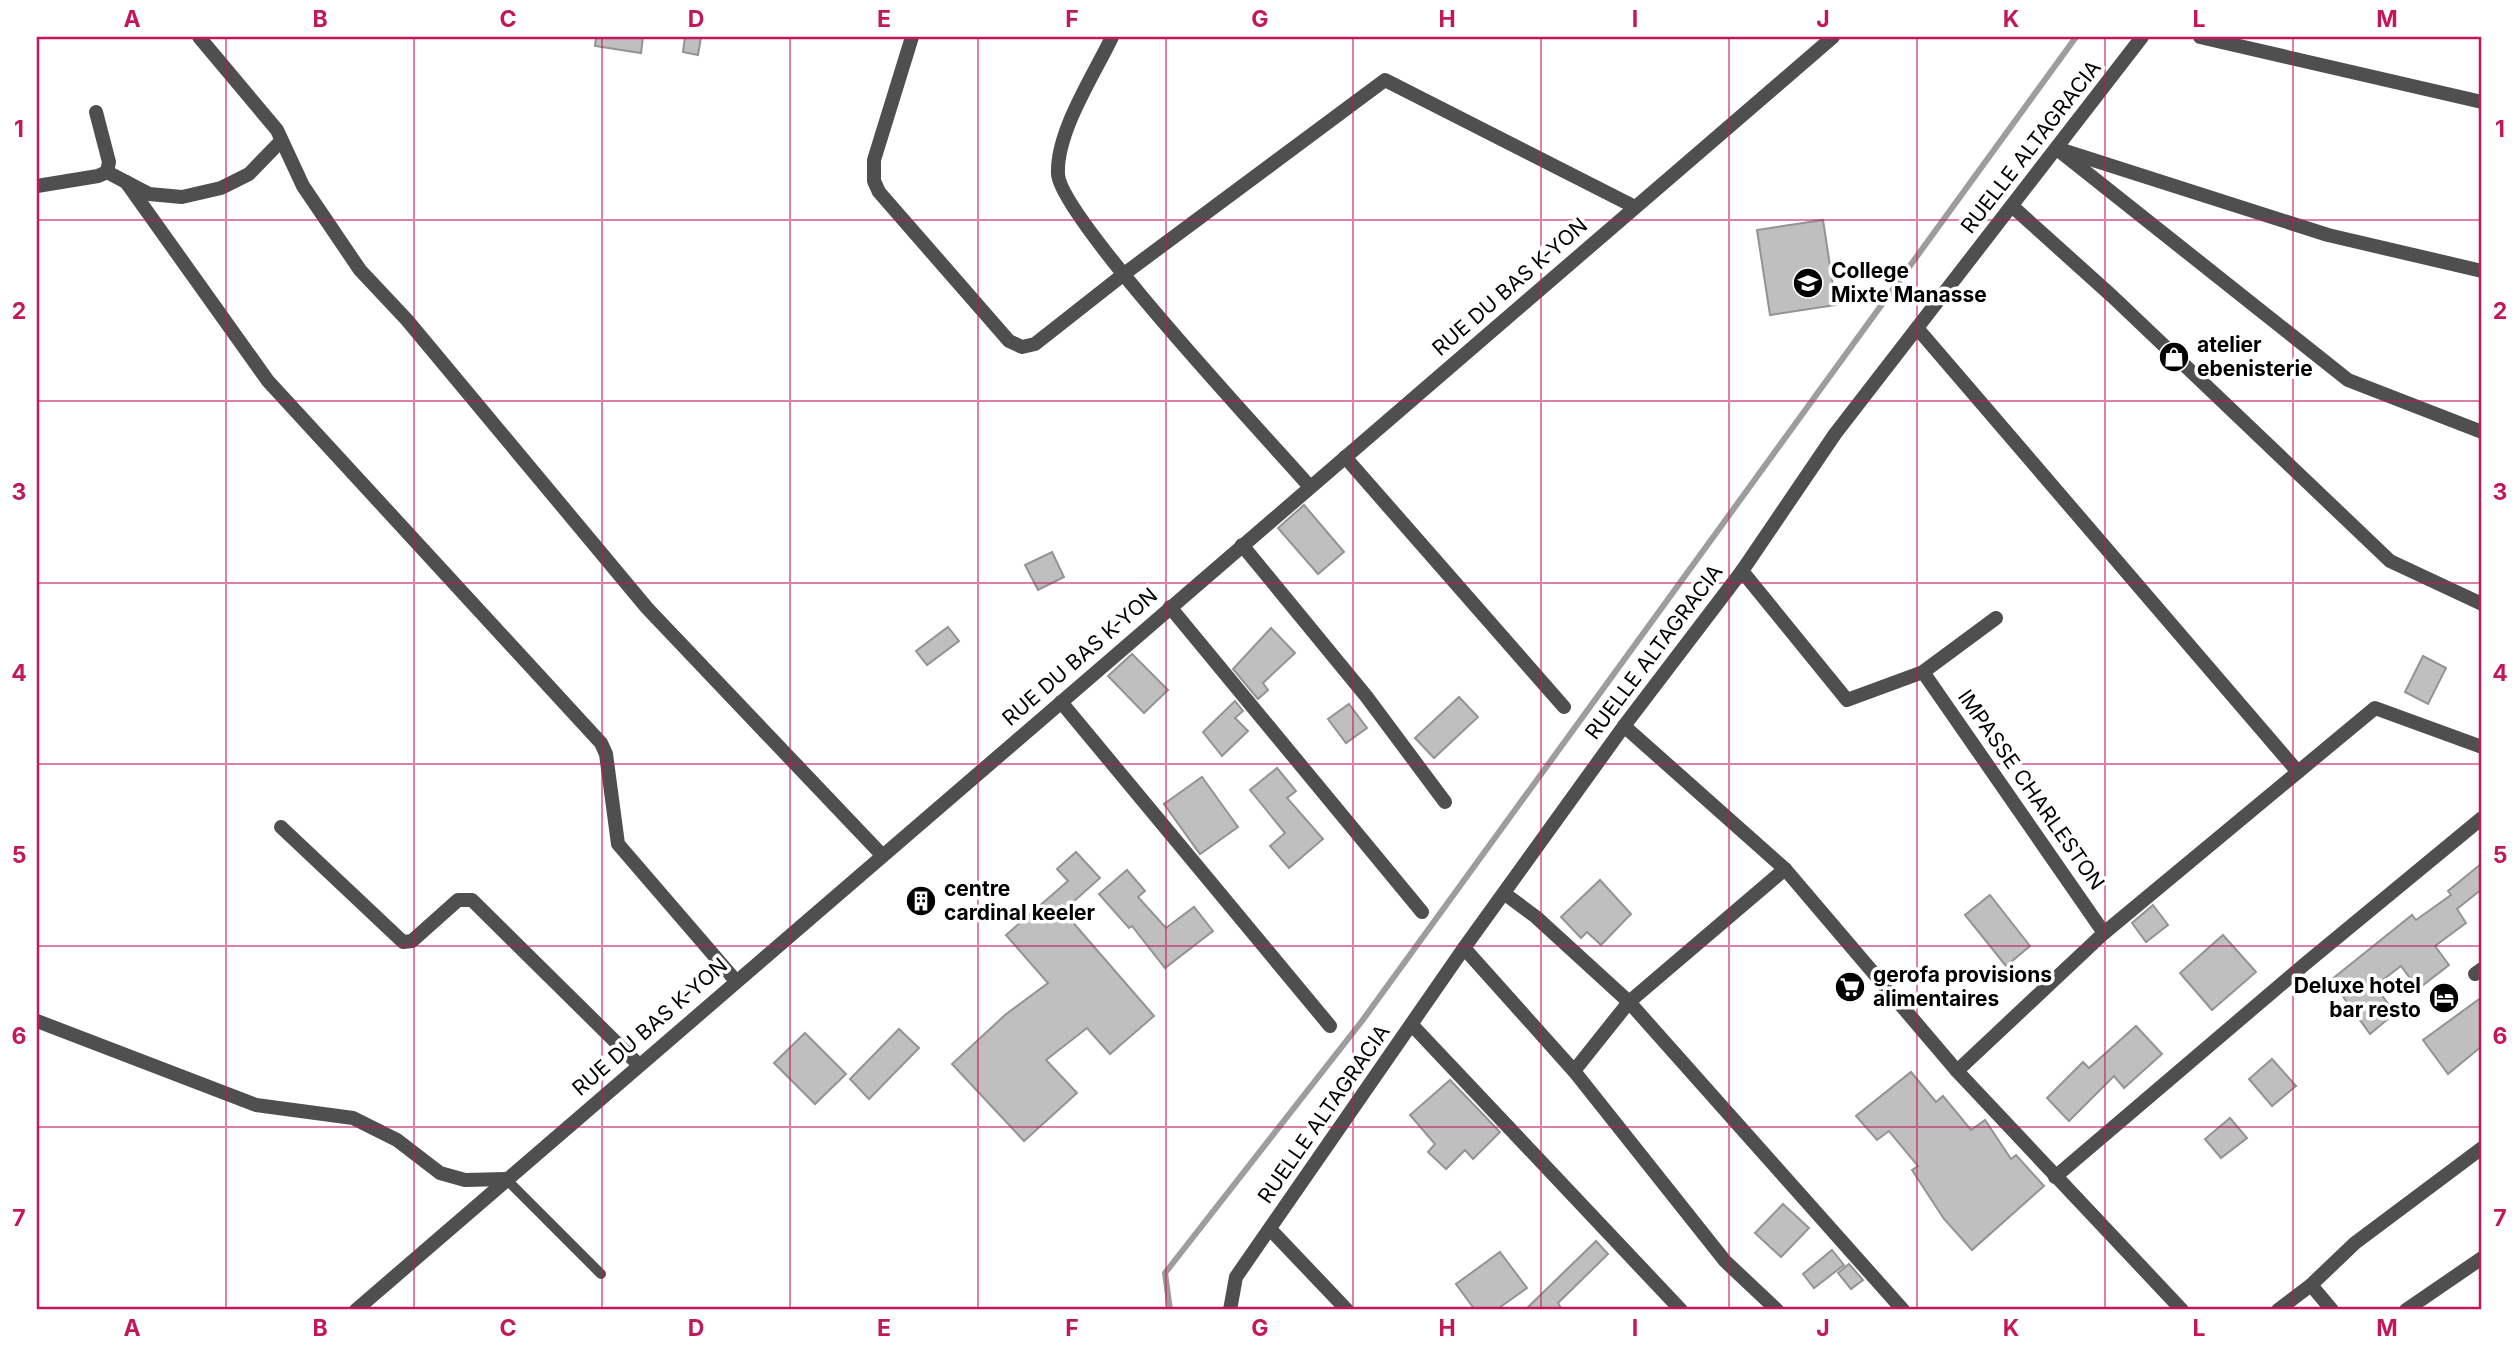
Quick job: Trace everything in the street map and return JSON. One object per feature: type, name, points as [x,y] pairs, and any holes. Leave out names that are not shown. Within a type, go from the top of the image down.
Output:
[{"type":"street","points":[[199,37],[277,130],[321,216],[360,270],[425,341],[647,608],[882,856]]},
{"type":"street","points":[[912,37],[874,160],[874,181],[879,192],[1009,341],[1022,347],[1035,344],[1124,274],[1385,80],[1634,207]]},
{"type":"street","points":[[1112,37],[1059,148],[1058,177],[1078,217],[1124,274],[1310,487]]},
{"type":"street","name":"RUE DU BAS K-YON","points":[[356,1310],[1833,37]]},
{"type":"street","name":"RUELLE ALTAGRACIA","points":[[1230,1310],[1236,1277],[1464,948],[1624,726],[1742,571],[1835,434],[2142,37]]},
{"type":"street","points":[[2200,37],[2482,103]]},
{"type":"street","points":[[96,112],[109,162],[107,172]]},
{"type":"street","points":[[107,172],[149,194],[182,197],[221,188],[249,174],[281,141]]},
{"type":"street","points":[[2057,149],[2328,235],[2482,271]]},
{"type":"street","points":[[2057,149],[2348,380],[2482,432]]},
{"type":"street","points":[[37,186],[98,176],[107,172]]},
{"type":"street","points":[[126,182],[268,381],[601,743],[606,754],[618,844],[626,858],[736,981]]},
{"type":"street","points":[[2013,207],[2113,297],[2390,561],[2482,604]]},
{"type":"street","points":[[1917,328],[2298,772]]},
{"type":"street","points":[[1345,457],[1564,706]]},
{"type":"street","points":[[1242,545],[1366,696],[1445,802]]},
{"type":"street","points":[[1742,571],[1847,700],[1923,672],[1996,618]]},
{"type":"street","points":[[1170,607],[1422,912]]},
{"type":"street","name":"IMPASSE CHARLESTON","points":[[1923,672],[2104,933]]},
{"type":"street","points":[[1061,702],[1331,1026]]},
{"type":"street","points":[[1957,1071],[2104,933],[2375,708],[2482,747]]},
{"type":"street","points":[[1624,726],[1786,869],[1957,1071],[2182,1310]]},
{"type":"street","points":[[2055,1177],[2305,964],[2482,818]]},
{"type":"street","points":[[281,827],[403,942],[412,941],[458,900],[472,900],[639,1065]]},
{"type":"street","points":[[1574,1071],[1629,1002],[1786,869]]},
{"type":"street","points":[[1505,894],[1536,917],[1629,1002],[1903,1310]]},
{"type":"street","points":[[1464,948],[1574,1071],[1725,1261],[1777,1310]]},
{"type":"street","points":[[37,1021],[256,1105],[353,1118],[397,1140],[440,1173],[465,1180],[506,1179]]},
{"type":"street","points":[[1412,1025],[1681,1310]]},
{"type":"street","points":[[2278,1310],[2311,1285],[2355,1243],[2482,1148]]},
{"type":"street","points":[[1270,1229],[1347,1310]]},
{"type":"street","points":[[2406,1310],[2482,1258]]},
{"type":"street","points":[[2311,1285],[2332,1310]]},
{"type":"lane","points":[[506,1179],[601,1274]]},
{"type":"building","points":[[596,37],[643,37],[641,53],[595,46]]},
{"type":"building","points":[[685,37],[701,37],[698,55],[683,52]]},
{"type":"building","name":"College Mixte Manasse","points":[[1823,220],[1836,305],[1770,315],[1757,230]]},
{"type":"building","points":[[1304,505],[1344,552],[1318,574],[1278,528]]},
{"type":"building","points":[[1052,552],[1064,577],[1038,590],[1025,565]]},
{"type":"building","points":[[948,627],[959,641],[927,665],[916,651]]},
{"type":"building","points":[[1271,628],[1295,653],[1263,683],[1268,690],[1258,699],[1233,669]]},
{"type":"building","points":[[1132,654],[1168,690],[1144,713],[1108,676]]},
{"type":"building","points":[[2423,656],[2446,668],[2428,704],[2405,692]]},
{"type":"building","points":[[1459,697],[1478,717],[1434,758],[1415,738]]},
{"type":"building","points":[[1235,701],[1243,711],[1235,718],[1248,731],[1222,756],[1203,732]]},
{"type":"building","points":[[1349,704],[1367,728],[1346,743],[1328,719]]},
{"type":"building","points":[[1277,768],[1296,791],[1287,798],[1323,839],[1289,868],[1270,846],[1285,833],[1250,790]]},
{"type":"building","points":[[1202,777],[1238,827],[1200,854],[1164,804]]},
{"type":"building","points":[[1076,852],[1100,878],[1063,911],[1154,1016],[1110,1054],[1087,1028],[1046,1060],[1077,1093],[1024,1141],[952,1064],[1005,1015],[1048,983],[1006,935],[1068,881],[1057,869]]},
{"type":"building","points":[[2482,863],[2482,889],[2457,909],[2466,923],[2435,946],[2449,965],[2418,989],[2401,966],[2375,986],[2395,1013],[2370,1034],[2331,980],[2412,915],[2416,920],[2451,895],[2448,891]]},
{"type":"building","points":[[1127,870],[1145,891],[1138,897],[1166,928],[1194,907],[1213,931],[1165,968],[1132,926],[1129,928],[1099,894]]},
{"type":"building","points":[[1600,880],[1631,914],[1601,945],[1587,932],[1581,938],[1561,917]]},
{"type":"building","points":[[1990,895],[2030,946],[2006,966],[1965,915]]},
{"type":"building","points":[[2153,905],[2168,925],[2146,942],[2132,923]]},
{"type":"building","points":[[2223,935],[2256,972],[2212,1010],[2180,973]]},
{"type":"building","points":[[2482,997],[2482,1046],[2448,1074],[2423,1040]]},
{"type":"building","points":[[2136,1026],[2162,1054],[2124,1088],[2114,1076],[2069,1121],[2047,1098],[2083,1062],[2089,1068]]},
{"type":"building","points":[[899,1029],[919,1048],[869,1099],[850,1079]]},
{"type":"building","points":[[805,1033],[846,1074],[815,1104],[774,1063]]},
{"type":"building","points":[[2272,1059],[2296,1086],[2272,1106],[2249,1079]]},
{"type":"building","points":[[1911,1072],[1936,1102],[1943,1096],[1971,1130],[1985,1120],[2011,1159],[2016,1155],[2044,1186],[1972,1250],[1944,1219],[1912,1170],[1918,1166],[1889,1131],[1877,1140],[1856,1116]]},
{"type":"building","points":[[1450,1080],[1500,1132],[1473,1159],[1465,1150],[1446,1169],[1428,1152],[1435,1144],[1410,1115]]},
{"type":"building","points":[[2230,1118],[2247,1138],[2221,1158],[2205,1139]]},
{"type":"building","points":[[1783,1204],[1809,1228],[1781,1257],[1755,1233]]},
{"type":"building","points":[[1596,1241],[1608,1254],[1558,1303],[1562,1310],[1525,1310]]},
{"type":"building","points":[[1832,1250],[1844,1265],[1814,1288],[1803,1274]]},
{"type":"building","points":[[1500,1252],[1527,1288],[1496,1310],[1475,1310],[1456,1284]]},
{"type":"building","points":[[1849,1264],[1863,1280],[1851,1289],[1838,1273]]},
{"type":"waterway","points":[[1170,1310],[1165,1273],[1362,1021],[2076,37]]},
{"type":"place","name":"College Mixte Manasse","points":[[1808,283]]},
{"type":"place","name":"atelier ebenisterie","points":[[2174,357]]},
{"type":"place","name":"centre cardinal keeler","points":[[921,901]]},
{"type":"place","name":"gerofa provisions alimentaires","points":[[1850,987]]},
{"type":"place","name":"Deluxe hotel bar resto","points":[[2444,998]]}]
